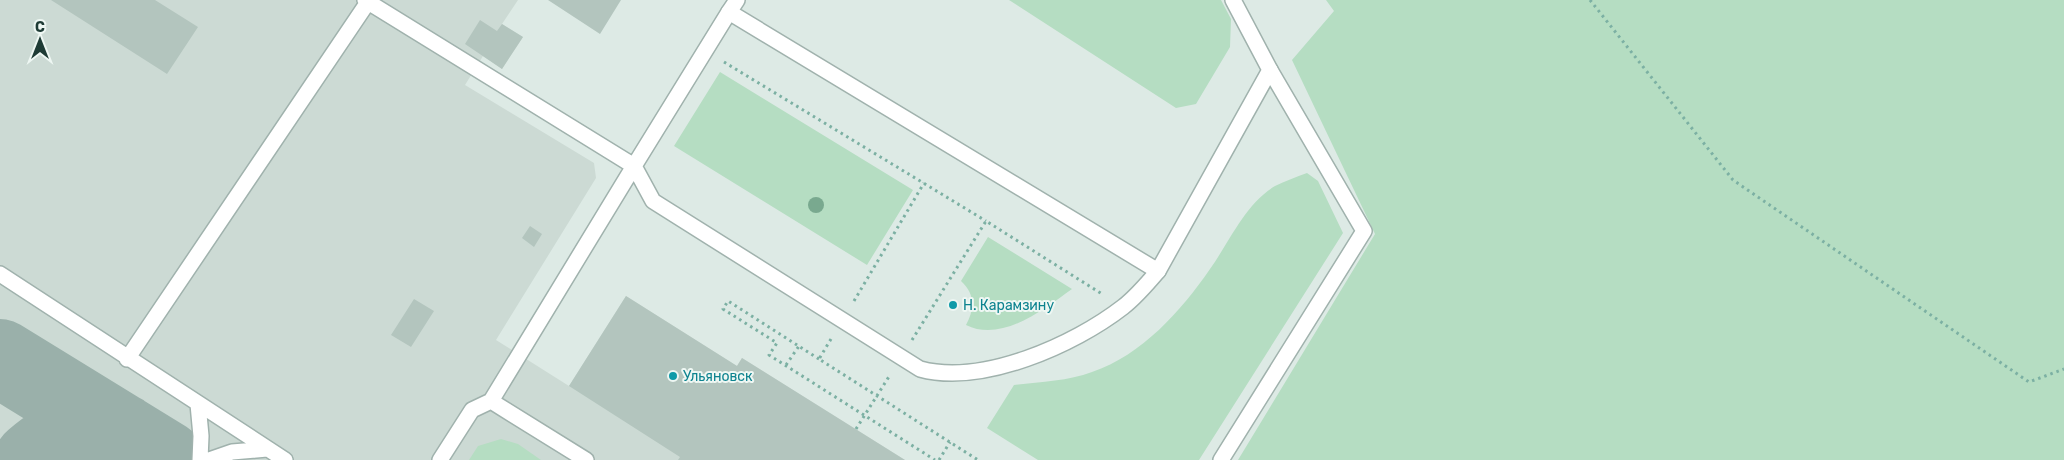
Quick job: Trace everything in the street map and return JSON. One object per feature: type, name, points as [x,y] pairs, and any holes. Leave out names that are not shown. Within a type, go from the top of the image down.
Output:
[{"type":"street","points":[[1221,460],[1364,231],[1270,70],[1233,0]]},
{"type":"street","points":[[127,359],[366,1],[634,166],[653,201],[901,358],[920,369],[930,372],[981,371],[1026,358],[1061,343],[1123,307],[1142,290],[1158,271],[1270,70]]},
{"type":"street","points":[[440,460],[472,410],[491,401],[704,50],[733,6],[1158,271]]},
{"type":"street","points":[[0,274],[127,359],[285,460]]},
{"type":"street","points":[[491,401],[586,460]]},
{"type":"street","points":[[198,404],[202,436],[200,460]]},
{"type":"street","points":[[209,460],[232,452],[267,449]]},
{"type":"path","points":[[1590,0],[1734,180],[2029,382],[2064,368]]},
{"type":"path","points":[[704,50],[986,221],[1123,307]]},
{"type":"path","points":[[820,359],[924,184]]},
{"type":"path","points":[[856,429],[986,221]]},
{"type":"path","points":[[935,460],[769,355],[777,343],[723,309],[728,301],[978,460]]},
{"type":"path","points":[[786,365],[799,346]]},
{"type":"path","points":[[939,460],[950,442]]},
{"type":"shaded area","points":[[0,0],[518,0],[502,24],[523,37],[502,69],[483,56],[465,85],[594,163],[596,178],[496,340],[569,386],[626,296],[737,366],[742,358],[905,460],[0,460]]},
{"type":"green space","points":[[1009,0],[1221,0],[1231,19],[1230,47],[1196,104],[1176,108]]},
{"type":"green space","points":[[1326,0],[2064,0],[2064,460],[1238,460],[1375,234],[1292,60],[1334,11]]},
{"type":"green space","points":[[720,72],[913,190],[867,265],[674,146]]},
{"type":"green space","points":[[1307,173],[1318,181],[1343,233],[1199,460],[1038,460],[987,428],[1014,385],[1054,381],[1083,375],[1110,364],[1144,343],[1173,316],[1199,285],[1255,203],[1275,186]]},
{"type":"green space","points":[[988,237],[1072,289],[1036,314],[1008,327],[994,330],[966,325],[971,313],[972,302],[969,291],[961,281]]},
{"type":"green space","points":[[501,439],[518,444],[541,460],[469,460],[478,446]]},
{"type":"building","points":[[51,0],[155,0],[198,27],[167,74]]},
{"type":"building","points":[[548,0],[621,0],[600,34]]},
{"type":"building","points":[[480,20],[497,31],[502,24],[523,37],[502,69],[465,44]]},
{"type":"building","points":[[530,226],[542,234],[534,247],[522,238]]},
{"type":"building","name":"Ульяновск","points":[[626,296],[737,366],[742,358],[905,460],[678,460],[680,457],[569,386]]},
{"type":"building","points":[[414,299],[434,311],[411,347],[391,335]]},
{"type":"taxiway","points":[[0,358],[166,460]]},
{"type":"taxiway","points":[[33,460],[55,444],[73,436],[93,432],[121,432]]},
{"type":"place","name":"Н. Карамзину","points":[[953,305]]},
{"type":"place","name":"Ульяновск","points":[[673,376]]}]
